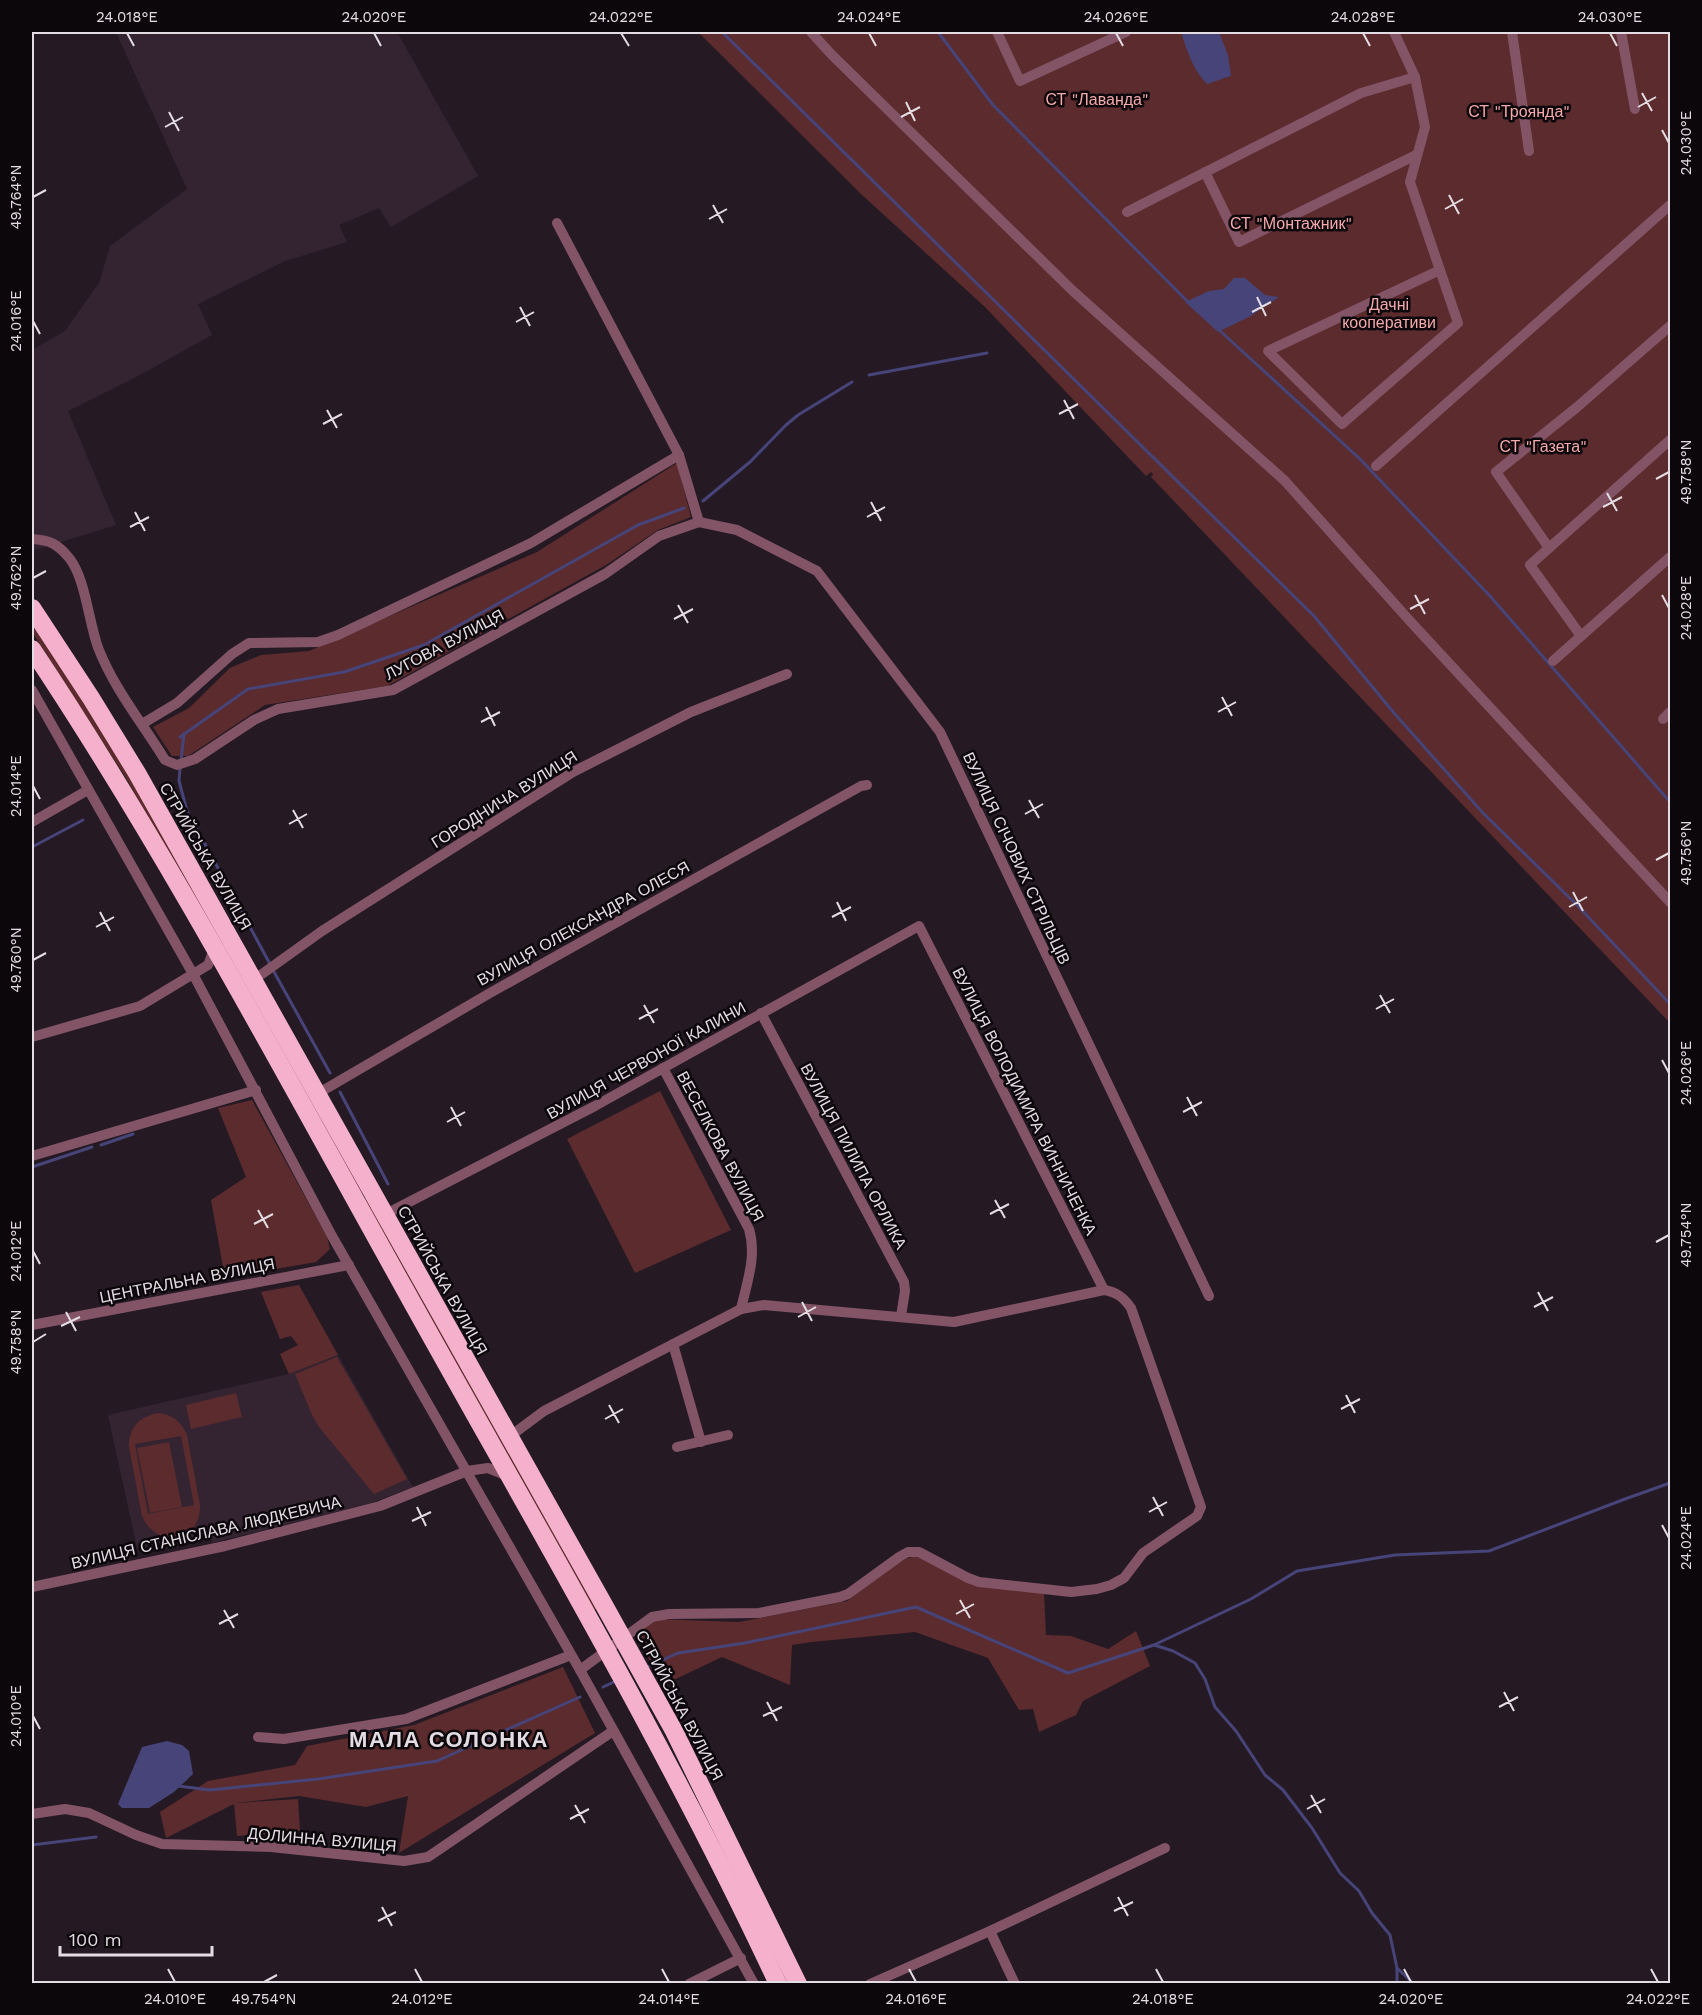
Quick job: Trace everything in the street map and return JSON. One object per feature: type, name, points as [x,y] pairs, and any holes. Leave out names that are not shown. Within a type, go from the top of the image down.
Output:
[{"type":"highway","name":"СТРИЙСЬКА ВУЛИЦЯ","points":[[32,608],[265,971],[317,1094],[674,1731],[798,1983]]},
{"type":"highway","points":[[32,649],[85,730],[215,946],[657,1740],[778,1983]]},
{"type":"street","points":[[811,32],[1073,291],[1285,481],[1409,620],[1671,902]]},
{"type":"street","points":[[997,32],[1020,81],[1126,32]]},
{"type":"street","points":[[1394,32],[1415,77],[1425,127],[1410,182],[1440,270],[1458,323],[1342,424],[1268,351],[1440,270]]},
{"type":"street","points":[[1512,32],[1529,151]]},
{"type":"street","points":[[1621,32],[1635,109]]},
{"type":"street","points":[[1126,212],[1361,93],[1415,77]]},
{"type":"street","points":[[1204,172],[1239,242],[1416,155]]},
{"type":"street","points":[[1377,466],[1671,205]]},
{"type":"street","points":[[556,223],[680,455],[699,522]]},
{"type":"street","points":[[1549,548],[1496,472],[1576,408],[1671,326]]},
{"type":"street","points":[[1581,636],[1530,565],[1671,440]]},
{"type":"street","points":[[142,724],[177,703],[232,654],[249,643],[318,642],[338,635],[531,543],[680,455]]},
{"type":"street","name":"ЛУГОВА ВУЛИЦЯ","points":[[32,539],[47,540],[59,548],[71,561],[79,579],[99,649],[113,679],[165,760],[177,765],[195,759],[254,720],[278,709],[393,690],[605,574],[658,536],[699,522]]},
{"type":"street","name":"ВУЛИЦЯ СІЧОВИХ СТРІЛЬЦІВ","points":[[699,522],[737,530],[817,571],[940,732],[1209,1296]]},
{"type":"street","points":[[1552,661],[1671,556]]},
{"type":"street","name":"ГОРОДНИЧА ВУЛИЦЯ","points":[[265,971],[322,931],[573,772],[691,712],[787,674]]},
{"type":"street","points":[[32,690],[88,790],[197,972],[256,1090],[349,1265],[580,1670],[754,1983]]},
{"type":"street","name":"ВУЛИЦЯ ОЛЕКСАНДРА ОЛЕСЯ","points":[[317,1094],[489,993],[867,784]]},
{"type":"street","points":[[32,822],[88,790]]},
{"type":"street","name":"ВУЛИЦЯ ЧЕРВОНОЇ КАЛИНИ","points":[[384,1215],[575,1116],[919,926]]},
{"type":"street","name":"ВУЛИЦЯ ВОЛОДИМИРА ВИННИЧЕНКА","points":[[919,926],[1104,1290]]},
{"type":"street","points":[[32,1037],[140,1006],[211,961],[215,946]]},
{"type":"street","points":[[197,972],[217,969],[232,977]]},
{"type":"street","name":"ВУЛИЦЯ ПИЛИПА ОРЛИКА","points":[[761,1013],[904,1282],[901,1316]]},
{"type":"street","name":"ВЕСЕЛКОВА ВУЛИЦЯ","points":[[663,1068],[749,1229],[753,1241],[753,1254],[741,1308]]},
{"type":"street","points":[[32,1156],[256,1090]]},
{"type":"street","name":"ЦЕНТРАЛЬНА ВУЛИЦЯ","points":[[32,1325],[349,1265]]},
{"type":"street","points":[[509,1437],[544,1411],[741,1308],[764,1305],[954,1322],[1104,1290],[1113,1292],[1124,1299],[1131,1308],[1201,1507],[1197,1516],[1143,1553],[1124,1578],[1097,1589],[1071,1592],[979,1582],[919,1552],[908,1552],[848,1594],[840,1597],[759,1613],[669,1614],[652,1617],[580,1670]]},
{"type":"street","points":[[673,1344],[701,1442]]},
{"type":"street","points":[[677,1447],[728,1435]]},
{"type":"street","points":[[491,1442],[494,1456],[488,1468],[510,1477]]},
{"type":"street","name":"ВУЛИЦЯ СТАНІСЛАВА ЛЮДКЕВИЧА","points":[[32,1587],[225,1546],[369,1509],[467,1471],[488,1468]]},
{"type":"street","points":[[258,1737],[284,1739],[406,1719],[571,1655]]},
{"type":"street","name":"ДОЛИННА ВУЛИЦЯ","points":[[32,1814],[65,1809],[89,1813],[136,1835],[162,1844],[271,1847],[404,1862],[428,1857],[613,1731]]},
{"type":"street","points":[[870,1983],[990,1931],[1165,1848]]},
{"type":"street","points":[[990,1931],[1015,1983]]},
{"type":"street","points":[[689,1983],[741,1958]]},
{"type":"shaded area","points":[[116,32],[397,32],[478,176],[391,227],[379,208],[339,225],[347,242],[285,261],[198,304],[212,335],[68,411],[116,525],[32,551],[32,350],[65,331],[99,283],[110,246],[187,189]]},
{"type":"shaded area","points":[[1181,32],[1219,32],[1228,55],[1231,76],[1207,84],[1194,66]]},
{"type":"shaded area","points":[[1234,278],[1245,278],[1265,295],[1279,297],[1249,317],[1218,332],[1185,302],[1209,291],[1224,289]]},
{"type":"shaded area","points":[[338,1355],[413,1487],[371,1503],[212,1543],[210,1533],[137,1548],[108,1415],[289,1374]]},
{"type":"shaded area","points":[[167,1741],[182,1745],[189,1751],[193,1774],[174,1792],[149,1808],[122,1808],[118,1804],[142,1747]]},
{"type":"green space","name":"Дачні кооперативи","points":[[698,32],[1670,32],[1670,1023],[1151,477],[1153,474],[1151,472],[1146,476],[985,307],[861,194]]},
{"type":"green space","points":[[677,463],[691,517],[658,530],[606,565],[387,686],[265,705],[188,756],[172,756],[153,727],[189,708],[230,668],[261,655],[309,651],[537,552]]},
{"type":"green space","points":[[36,627],[132,775],[363,1191],[359,1194],[126,778],[32,632]]},
{"type":"green space","points":[[660,1091],[731,1230],[635,1273],[567,1139]]},
{"type":"green space","points":[[252,1100],[327,1237],[330,1249],[316,1262],[225,1278],[211,1200],[246,1177],[218,1108]]},
{"type":"green space","points":[[366,1198],[597,1608],[593,1611],[363,1200]]},
{"type":"green space","points":[[299,1285],[338,1355],[289,1374],[280,1354],[298,1345],[291,1336],[280,1339],[261,1292]]},
{"type":"green space","points":[[337,1357],[407,1479],[374,1494],[319,1427],[295,1374]]},
{"type":"green space","points":[[236,1393],[242,1417],[191,1429],[186,1405]]},
{"type":"green space","points":[[158,1413],[168,1415],[179,1422],[187,1435],[200,1505],[194,1528],[177,1538],[168,1538],[158,1534],[149,1527],[142,1516],[129,1447],[129,1440],[136,1424],[145,1417]],"holes":[[[181,1436],[194,1505],[148,1514],[135,1444]]]},
{"type":"green space","points":[[169,1442],[182,1507],[150,1513],[137,1448]]},
{"type":"green space","points":[[917,1555],[973,1584],[1044,1593],[1046,1635],[1071,1636],[1108,1649],[1136,1631],[1150,1666],[1083,1701],[1076,1715],[1039,1732],[1033,1709],[1019,1710],[988,1658],[915,1632],[792,1645],[790,1685],[722,1657],[663,1685],[636,1635],[655,1619],[739,1622],[847,1601],[898,1562]]},
{"type":"green space","points":[[563,1667],[595,1733],[399,1853],[408,1796],[366,1807],[299,1796],[235,1803],[298,1799],[300,1831],[237,1836],[234,1804],[166,1838],[160,1812],[208,1781],[295,1765],[307,1746],[414,1725]]},
{"type":"waterway","points":[[722,32],[1314,616],[1394,713],[1483,813],[1578,906],[1670,1004]]},
{"type":"waterway","points":[[938,32],[993,105],[1189,303]]},
{"type":"waterway","points":[[1218,329],[1360,459],[1490,596],[1670,802]]},
{"type":"waterway","points":[[869,375],[987,353]]},
{"type":"waterway","points":[[703,501],[750,462],[798,415],[852,382]]},
{"type":"waterway","points":[[180,737],[248,689],[344,672],[424,645],[638,525],[684,508]]},
{"type":"waterway","points":[[181,761],[184,734]]},
{"type":"waterway","points":[[180,769],[179,781],[187,811],[270,964]]},
{"type":"waterway","points":[[32,847],[83,820]]},
{"type":"waterway","points":[[273,970],[330,1073]]},
{"type":"waterway","points":[[340,1092],[388,1184]]},
{"type":"waterway","points":[[101,1145],[133,1134]]},
{"type":"waterway","points":[[32,1167],[92,1147]]},
{"type":"waterway","points":[[647,1667],[678,1653],[745,1643],[916,1607],[1068,1673],[1154,1645],[1251,1599],[1297,1571],[1395,1555],[1489,1551],[1670,1483]]},
{"type":"waterway","points":[[1154,1645],[1173,1651],[1195,1663],[1205,1679],[1215,1707],[1236,1731],[1265,1775],[1283,1790],[1312,1828],[1340,1873],[1359,1891],[1372,1913],[1390,1935],[1397,1968],[1414,1984]]},
{"type":"waterway","points":[[603,1687],[616,1681]]},
{"type":"waterway","points":[[178,1786],[210,1790],[318,1779],[437,1761],[580,1697]]},
{"type":"waterway","points":[[32,1845],[96,1837]]},
{"type":"waterway","points":[[1397,1968],[1397,1984]]},
{"type":"district","name":"МАЛА СОЛОНКА","points":[[449,1739]]},
{"type":"park label","name":"СТ \"Лаванда\"","points":[[1097,99]]},
{"type":"park label","name":"СТ \"Троянда\"","points":[[1519,111]]},
{"type":"park label","name":"СТ \"Монтажник\"","points":[[1291,223]]},
{"type":"park label","name":"СТ \"Газета\"","points":[[1543,446]]}]
